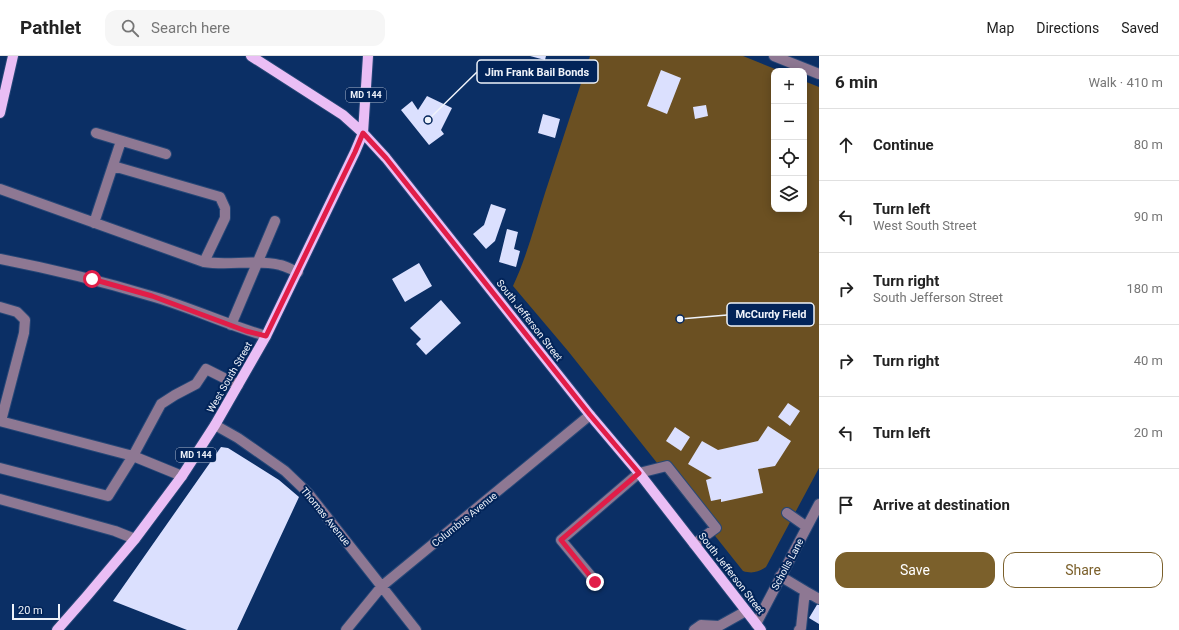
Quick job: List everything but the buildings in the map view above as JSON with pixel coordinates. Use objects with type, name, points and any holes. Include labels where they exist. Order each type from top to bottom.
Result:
[{"type":"main road","points":[[0,113],[13,56]]},
{"type":"main road","name":"South Jefferson Street","points":[[251,56],[343,115],[363,133],[386,158],[590,415],[639,473],[758,627]]},
{"type":"main road","name":"West South Street","points":[[57,630],[135,539],[182,476],[215,425],[266,336],[298,272],[363,133],[368,56]]},
{"type":"street","points":[[774,56],[819,74]]},
{"type":"street","points":[[96,133],[166,154]]},
{"type":"street","points":[[94,223],[121,141]]},
{"type":"street","points":[[113,166],[220,198],[225,208],[224,218],[204,262]]},
{"type":"street","points":[[0,189],[204,262],[216,264],[258,262],[280,265],[298,272]]},
{"type":"street","points":[[231,325],[275,221]]},
{"type":"street","points":[[0,259],[92,279],[152,296],[231,325],[266,336]]},
{"type":"street","points":[[0,307],[17,312],[24,320],[24,333],[0,421],[133,456],[182,476]]},
{"type":"street","points":[[0,468],[108,496],[133,456],[161,404],[196,384],[206,369],[238,385]]},
{"type":"street","name":"Columbus Avenue","points":[[346,630],[382,586],[590,415]]},
{"type":"street","name":"Thomas Avenue","points":[[215,425],[238,438],[285,470],[308,493],[416,630]]},
{"type":"street","points":[[595,582],[561,540],[639,473],[667,466],[716,528],[694,544]]},
{"type":"street","points":[[0,499],[115,531],[135,539]]},
{"type":"street","name":"Scholls Lane","points":[[758,627],[780,576],[819,504]]},
{"type":"street","points":[[788,513],[807,527]]},
{"type":"street","points":[[780,576],[819,599]]},
{"type":"street","points":[[801,629],[805,591]]},
{"type":"street","points":[[694,630],[701,625],[719,626],[746,610]]},
{"type":"shaded area","points":[[590,56],[743,56],[773,68],[771,68],[771,212],[807,212],[807,82],[819,87],[819,468],[766,567],[761,570],[752,572],[743,571],[568,351],[513,286],[527,252]]},
{"type":"place","name":"Jim Frank Bail Bonds","points":[[428,120]]},
{"type":"place","name":"McCurdy Field","points":[[680,319]]},
{"type":"route","points":[[92,279],[152,296],[246,331],[266,336],[298,272],[363,133],[386,158],[590,415],[639,473],[561,540],[595,582]]}]
